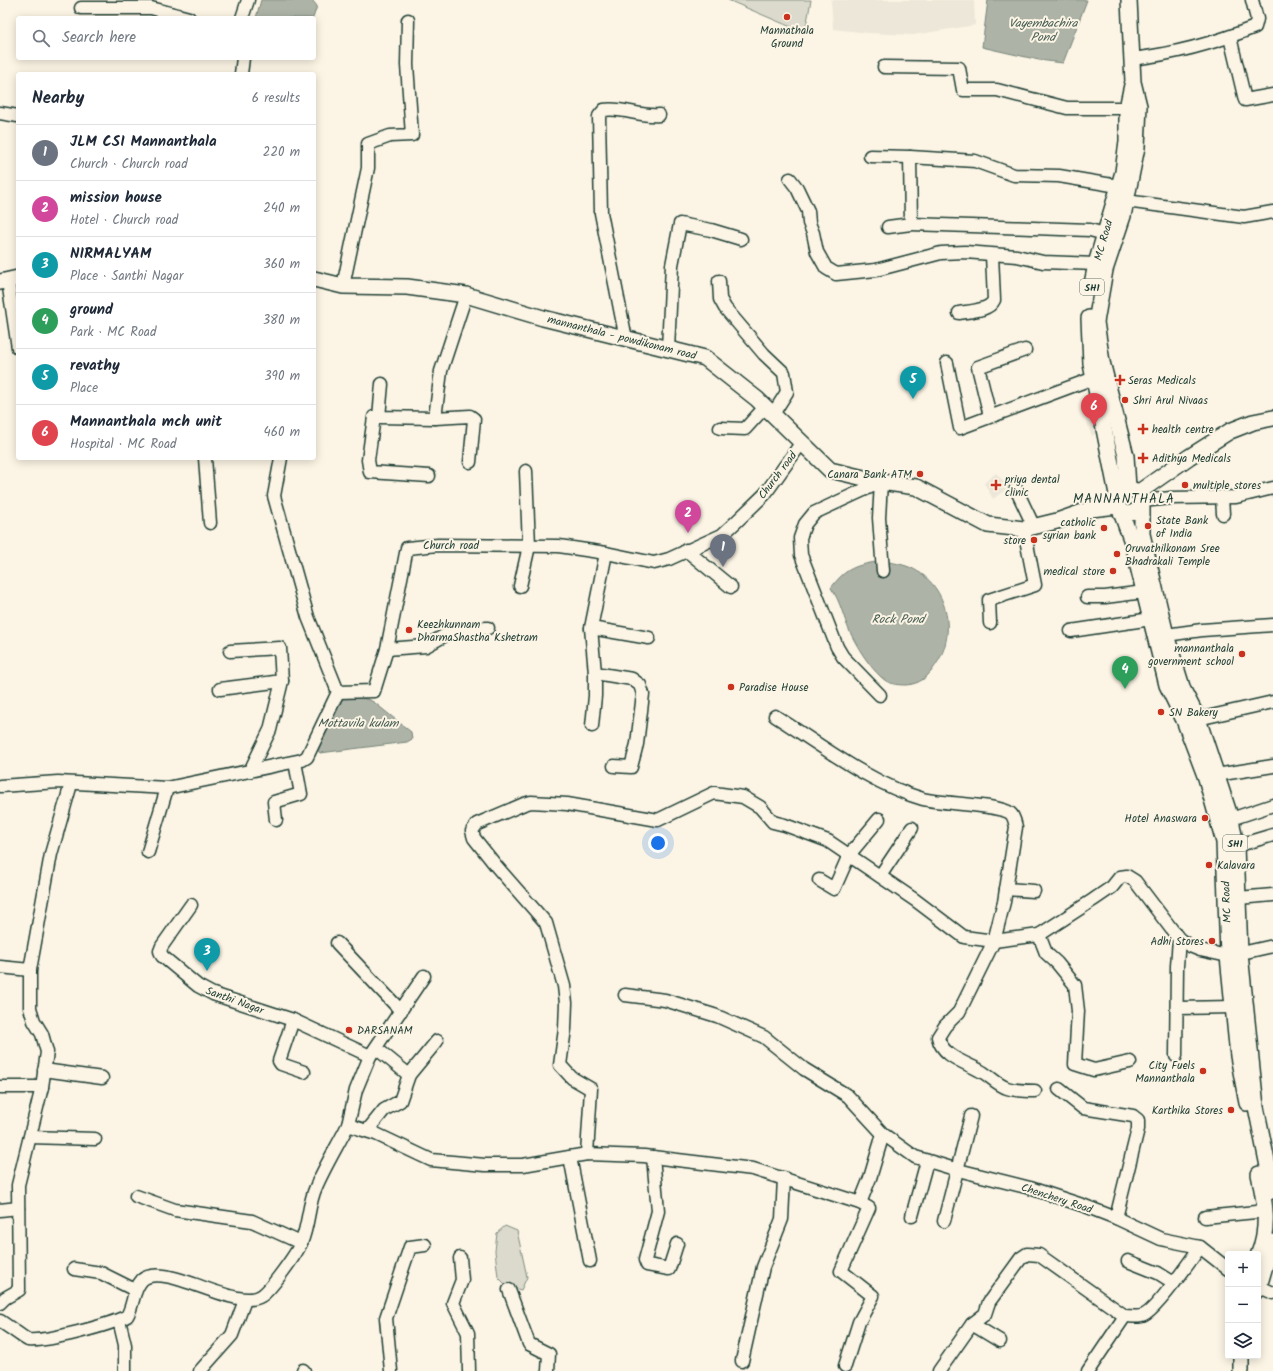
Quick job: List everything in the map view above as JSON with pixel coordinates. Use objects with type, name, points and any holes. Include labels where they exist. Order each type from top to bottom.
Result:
[{"type":"main road","name":"MC Road","points":[[1129,0],[1133,82],[1139,106],[1137,147],[1134,170],[1123,216],[1105,270],[1096,322],[1102,362],[1126,456],[1132,542],[1167,685],[1231,819],[1236,846],[1238,898],[1234,955],[1233,1007],[1238,1056],[1266,1211],[1263,1243],[1260,1251]]},
{"type":"main road","name":"MC Road","points":[[1133,82],[1127,108],[1127,141],[1123,172],[1096,264],[1089,309],[1089,345],[1094,378],[1129,500],[1142,534],[1166,635],[1183,690],[1198,719],[1211,776],[1224,842],[1234,955],[1256,1107],[1273,1191]]},
{"type":"main road","name":"mannanthala - powdikonam road","points":[[316,279],[343,286],[407,287],[466,295],[626,339],[705,358],[769,410],[830,470],[881,482],[916,487],[988,525],[1029,528],[1058,521],[1091,509],[1129,500]]},
{"type":"main road","points":[[1129,500],[1189,457],[1230,431],[1253,422],[1273,418]]},
{"type":"main road","points":[[1258,1287],[1273,1239]]},
{"type":"street","points":[[243,16],[248,0]]},
{"type":"street","points":[[1132,59],[1167,55],[1230,37],[1255,27],[1257,20],[1252,0]]},
{"type":"street","points":[[81,8],[151,8],[181,16]]},
{"type":"street","points":[[343,286],[368,168],[368,144],[390,136],[412,135],[407,65],[408,20]]},
{"type":"street","points":[[1230,37],[1245,100],[1273,95]]},
{"type":"street","points":[[241,72],[244,60]]},
{"type":"street","points":[[884,67],[959,68],[963,90],[997,90],[1067,108],[1127,108]]},
{"type":"street","points":[[626,339],[601,213],[599,116],[604,110],[614,108],[640,115],[659,115]]},
{"type":"street","points":[[0,113],[16,116]]},
{"type":"street","points":[[870,156],[975,161],[1014,175],[1059,176],[1118,186]]},
{"type":"street","points":[[910,157],[911,224]]},
{"type":"street","points":[[790,179],[797,188],[808,211],[809,223],[817,252],[826,268],[836,274],[876,270],[941,253],[965,252],[1017,256],[1043,262],[1096,264]]},
{"type":"street","points":[[1126,201],[1244,217],[1273,212]]},
{"type":"street","points":[[668,349],[672,265],[680,224],[711,230],[741,239]]},
{"type":"street","points":[[888,227],[911,224],[1090,230],[1104,234]]},
{"type":"street","points":[[960,313],[992,304],[994,300],[992,255]]},
{"type":"street","points":[[9,281],[16,333]]},
{"type":"street","points":[[719,281],[720,299],[725,308],[764,354],[784,373],[787,392],[769,410],[745,429],[720,428]]},
{"type":"street","points":[[435,418],[441,371],[466,295]]},
{"type":"street","points":[[990,416],[978,367],[1025,350]]},
{"type":"street","points":[[947,364],[960,428],[1094,378]]},
{"type":"street","points":[[379,417],[382,384]]},
{"type":"street","points":[[429,476],[370,472],[368,460],[374,417],[435,418],[470,416],[474,419],[470,462]]},
{"type":"street","name":"Church road","points":[[338,692],[374,691],[387,649],[407,548],[438,545],[559,546],[606,553],[654,563],[670,559],[722,534],[736,522],[765,494],[802,442]]},
{"type":"street","points":[[205,460],[210,523]]},
{"type":"street","points":[[0,786],[58,782],[71,784],[167,788],[295,762],[307,757],[338,692],[308,618],[274,496],[281,460]]},
{"type":"street","points":[[520,586],[529,546],[526,471]]},
{"type":"street","points":[[880,695],[843,656],[837,647],[801,555],[800,538],[805,524],[814,513],[881,482],[879,518],[883,571]]},
{"type":"street","points":[[990,623],[989,600],[1035,585],[1029,528],[1016,488]]},
{"type":"street","points":[[1129,500],[1236,497],[1273,488]]},
{"type":"street","points":[[1222,497],[1223,514]]},
{"type":"street","points":[[686,550],[731,587]]},
{"type":"street","points":[[592,726],[595,673],[591,628],[606,553]]},
{"type":"street","points":[[1087,598],[1144,592]]},
{"type":"street","points":[[1071,631],[1151,619]]},
{"type":"street","points":[[1166,635],[1202,630],[1273,625]]},
{"type":"street","points":[[387,649],[426,646],[449,633],[460,629],[488,628]]},
{"type":"street","points":[[591,628],[649,638]]},
{"type":"street","points":[[230,651],[280,648],[282,681],[270,730],[250,771]]},
{"type":"street","points":[[595,673],[632,680],[640,685],[643,694],[637,744],[631,767],[614,766]]},
{"type":"street","points":[[220,689],[282,681]]},
{"type":"street","points":[[1198,719],[1273,702]]},
{"type":"street","points":[[775,716],[839,757],[887,785],[906,794],[925,800],[987,807],[1010,813],[1016,827],[1006,889],[994,941],[959,1012],[938,1037],[945,1050],[955,1058],[984,1073],[1000,1084],[1023,1091],[1035,1091]]},
{"type":"street","points":[[276,820],[274,802],[301,794],[295,762]]},
{"type":"street","points":[[1211,776],[1273,766]]},
{"type":"street","points":[[0,1303],[5,1298],[19,1290],[18,1185],[42,1087],[47,1052],[42,1034],[34,1021],[30,1008],[30,970],[51,854],[71,784]]},
{"type":"street","points":[[148,852],[167,788]]},
{"type":"street","points":[[587,1154],[591,1089],[572,1078],[560,1066],[565,1029],[566,1004],[564,986],[546,923],[474,838],[472,831],[477,824],[524,804],[531,802],[567,804],[658,820],[714,793],[743,797],[760,807],[773,822],[828,841],[915,900],[964,937],[994,941],[1038,935],[1112,887],[1120,877],[1127,876],[1135,880],[1179,939],[1200,950],[1234,955],[1273,946]]},
{"type":"street","points":[[1231,819],[1273,806]]},
{"type":"street","points":[[819,880],[834,889],[849,855],[879,819]]},
{"type":"street","points":[[880,876],[912,828]]},
{"type":"street","points":[[1236,846],[1273,834]]},
{"type":"street","points":[[1006,889],[1034,891]]},
{"type":"street","points":[[1238,898],[1273,894]]},
{"type":"street","name":"Santhi Nagar","points":[[191,905],[160,951],[162,956],[198,986],[214,994],[293,1020],[373,1052],[409,1075]]},
{"type":"street","points":[[1038,935],[1046,953],[1057,963],[1075,985],[1078,1011],[1075,1064],[1094,1070],[1130,1062]]},
{"type":"street","points":[[1176,1056],[1178,1008],[1176,966],[1179,939]]},
{"type":"street","points":[[337,943],[401,1011]]},
{"type":"street","points":[[0,967],[30,970]]},
{"type":"street","points":[[0,1321],[28,1340],[56,1337],[119,1320],[128,1315],[135,1290],[143,1280],[152,1276],[177,1279],[245,1300],[257,1299],[265,1294],[301,1243],[315,1188],[348,1125],[356,1090],[373,1052],[424,976]]},
{"type":"street","name":"Chenchery Road","points":[[625,995],[665,1000],[717,1016],[764,1037],[804,1069],[848,1096],[883,1134],[916,1157],[958,1170],[1030,1188],[1116,1218],[1161,1239],[1200,1248],[1225,1267]]},
{"type":"street","points":[[1178,1008],[1233,1007]]},
{"type":"street","points":[[293,1020],[279,1061],[281,1064],[304,1072]]},
{"type":"street","points":[[367,1131],[384,1110],[400,1101],[409,1075],[437,1042]]},
{"type":"street","points":[[44,1070],[102,1078]]},
{"type":"street","points":[[0,1086],[42,1087]]},
{"type":"street","points":[[1059,1089],[1083,1108],[1133,1116],[1138,1120],[1138,1129],[1116,1218]]},
{"type":"street","points":[[944,1221],[971,1116]]},
{"type":"street","points":[[348,1125],[367,1131],[431,1160],[485,1165],[523,1165],[587,1154],[653,1157],[753,1169],[860,1203],[869,1208],[841,1271],[873,1296],[859,1322],[845,1366]]},
{"type":"street","points":[[860,1203],[870,1178],[883,1134]]},
{"type":"street","points":[[30,1137],[95,1139]]},
{"type":"street","points":[[570,1157],[590,1261]]},
{"type":"street","points":[[653,1157],[658,1211],[645,1260],[647,1265],[669,1269],[676,1244]]},
{"type":"street","points":[[912,1216],[927,1161]]},
{"type":"street","points":[[742,1361],[763,1267],[782,1219],[784,1178]]},
{"type":"street","points":[[136,1196],[175,1210],[252,1221],[301,1243]]},
{"type":"street","points":[[0,1210],[18,1208]]},
{"type":"street","points":[[1205,1217],[1266,1211]]},
{"type":"street","points":[[391,1371],[386,1318],[410,1247],[425,1245]]},
{"type":"street","points":[[942,1370],[972,1324],[986,1314],[989,1302],[1021,1258],[1033,1254],[1039,1255],[1126,1316],[1146,1315],[1174,1283],[1200,1248]]},
{"type":"street","points":[[460,1258],[462,1280],[453,1303],[468,1334],[469,1371]]},
{"type":"street","points":[[1128,1261],[1158,1273],[1174,1283]]},
{"type":"street","points":[[74,1269],[101,1273],[135,1290]]},
{"type":"street","points":[[1261,1289],[1273,1293]]},
{"type":"street","points":[[509,1290],[529,1344],[549,1354],[548,1371]]},
{"type":"street","points":[[200,1371],[232,1335],[245,1300]]},
{"type":"street","points":[[1088,1371],[1126,1316]]},
{"type":"street","points":[[119,1320],[125,1345],[126,1371]]},
{"type":"street","points":[[972,1324],[1000,1341]]},
{"type":"shaded area","name":"Mannathala Ground","points":[[728,0],[811,0],[805,33]]},
{"type":"shaded area","points":[[831,0],[974,0],[975,25],[913,35],[869,33],[833,29]]},
{"type":"shaded area","points":[[1097,418],[1101,431],[1092,436],[1086,421]]},
{"type":"shaded area","name":"priya dental clinic","points":[[996,473],[1009,487],[993,499],[984,483]]},
{"type":"shaded area","points":[[505,1226],[517,1231],[527,1277],[521,1290],[507,1286],[498,1277],[495,1251],[497,1233]]},
{"type":"water","points":[[261,0],[312,0],[317,6],[314,16],[257,16]]},
{"type":"water","name":"Vayembachira Pond","points":[[988,0],[1087,0],[1063,63],[1039,60],[982,47]]},
{"type":"water","name":"Rock Pond","points":[[882,561],[903,565],[918,571],[930,581],[939,593],[944,607],[947,622],[947,638],[943,652],[935,666],[926,677],[915,683],[906,685],[892,684],[877,673],[853,638],[831,588],[847,571],[866,564]]},
{"type":"water","name":"Mottavila kulam","points":[[352,696],[370,700],[375,703],[411,732],[412,739],[407,742],[320,753],[317,749],[341,698]]},
{"type":"place","name":"Mannathala Ground","points":[[787,17]]},
{"type":"place","name":"Seras Medicals","points":[[1120,380]]},
{"type":"place","name":"revathy","points":[[913,399]]},
{"type":"place","name":"Shri Arul Nivaas","points":[[1125,400]]},
{"type":"place","name":"Mannanthala mch unit","points":[[1094,426]]},
{"type":"place","name":"health centre","points":[[1143,429]]},
{"type":"place","name":"Adithya Medicals","points":[[1143,458]]},
{"type":"place","name":"Canara Bank ATM","points":[[920,474]]},
{"type":"place","name":"priya dental clinic","points":[[996,485]]},
{"type":"place","name":"multiple stores","points":[[1185,485]]},
{"type":"place","name":"State Bank of India","points":[[1148,526]]},
{"type":"place","name":"catholic syrian bank","points":[[1104,528]]},
{"type":"place","name":"mission house","points":[[688,533]]},
{"type":"place","name":"store","points":[[1034,540]]},
{"type":"place","name":"Oruvathilkonam Sree Bhadrakali Temple","points":[[1117,554]]},
{"type":"place","name":"JLM CSI Mannanthala","points":[[723,567]]},
{"type":"place","name":"medical store","points":[[1113,571]]},
{"type":"place","name":"Keezhkunnam DharmaShastha Kshetram","points":[[409,630]]},
{"type":"place","name":"mannanthala government school","points":[[1242,654]]},
{"type":"place","name":"Paradise House","points":[[731,687]]},
{"type":"place","name":"ground","points":[[1125,689]]},
{"type":"place","name":"SN Bakery","points":[[1161,712]]},
{"type":"place","name":"Hotel Anaswara","points":[[1205,818]]},
{"type":"place","name":"Kalavara","points":[[1209,865]]},
{"type":"place","name":"Adhi Stores","points":[[1212,941]]},
{"type":"place","name":"NIRMALYAM","points":[[207,971]]},
{"type":"place","name":"DARSANAM","points":[[349,1030]]},
{"type":"place","name":"City Fuels Mannanthala","points":[[1203,1071]]},
{"type":"place","name":"Karthika Stores","points":[[1231,1110]]},
{"type":"district","name":"MANNANTHALA","points":[[1124,498]]}]
